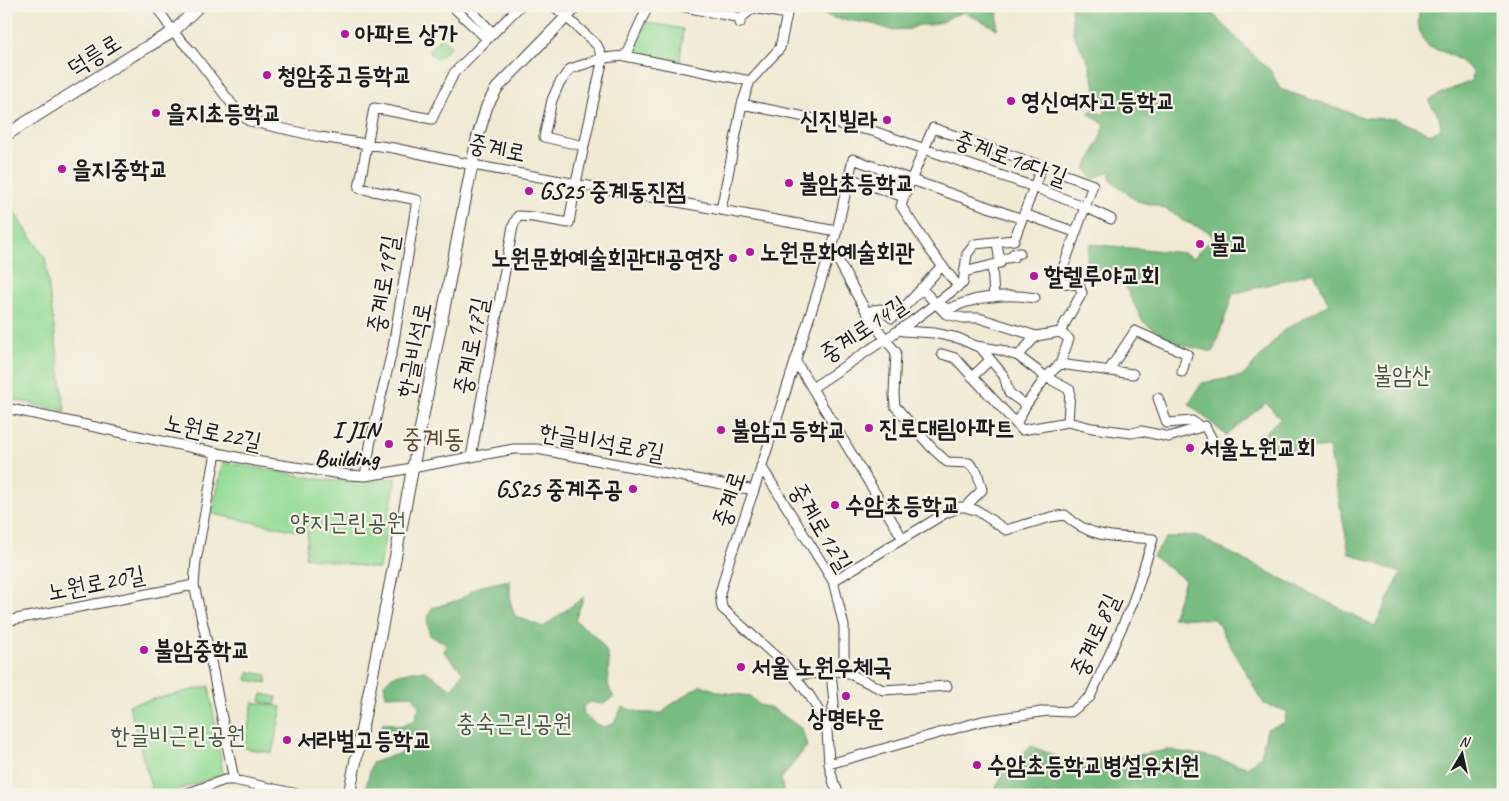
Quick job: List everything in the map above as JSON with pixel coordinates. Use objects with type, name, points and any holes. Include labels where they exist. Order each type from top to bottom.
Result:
[{"type":"main road","name":"덕릉로","points":[[6,135],[173,32],[199,6]]},
{"type":"main road","name":"한글비석로","points":[[349,795],[477,139],[484,115],[494,93],[577,6]]},
{"type":"street","name":"중계로","points":[[156,6],[173,32],[192,52],[238,112],[249,121],[473,165],[836,231],[719,598],[721,605],[728,614],[783,663],[810,696],[824,720],[827,731],[829,764],[834,784],[840,795]]},
{"type":"street","points":[[452,6],[490,36]]},
{"type":"street","points":[[467,6],[490,36]]},
{"type":"street","points":[[368,144],[374,108],[432,118],[454,73],[520,6]]},
{"type":"street","points":[[554,6],[597,45],[603,58],[576,183]]},
{"type":"street","points":[[625,56],[648,6]]},
{"type":"street","points":[[680,6],[740,20],[753,8],[787,14],[780,48],[750,81],[742,104],[721,210]]},
{"type":"street","points":[[544,137],[552,100],[559,84],[570,69],[603,58],[625,56],[750,81]]},
{"type":"street","name":"중계로16다길","points":[[742,104],[873,132],[1034,186],[1085,206],[1111,219]]},
{"type":"street","points":[[961,285],[967,254],[975,244],[1014,240],[1042,166],[932,128],[901,206],[942,266],[961,285],[966,301]]},
{"type":"street","points":[[533,135],[584,146]]},
{"type":"street","name":"중계로19길","points":[[365,476],[372,434],[393,348],[417,200],[360,188],[368,144]]},
{"type":"street","points":[[836,231],[853,159],[1023,217],[1075,232]]},
{"type":"street","name":"중계로16다길","points":[[1066,175],[1093,185],[1085,206]]},
{"type":"street","points":[[849,178],[904,197]]},
{"type":"street","name":"중계로17길","points":[[471,457],[514,226],[518,216],[569,223],[576,183]]},
{"type":"street","points":[[1060,332],[1082,293],[1079,285],[1058,282],[1085,206]]},
{"type":"street","points":[[964,272],[1000,263],[997,242]]},
{"type":"street","points":[[831,247],[868,314],[884,339],[896,352],[895,406],[931,447],[947,462],[969,463],[977,472],[982,490],[965,507],[947,512],[833,580]]},
{"type":"street","points":[[1000,259],[1014,257],[1013,254],[1020,254]]},
{"type":"street","points":[[992,265],[994,297]]},
{"type":"street","points":[[868,314],[874,310],[881,309],[892,318],[903,310],[942,266]]},
{"type":"street","name":"중계로14길","points":[[812,388],[900,329],[961,285]]},
{"type":"street","name":"중계로14길","points":[[921,288],[936,303]]},
{"type":"street","points":[[936,303],[948,309],[966,301],[1001,296],[1034,298]]},
{"type":"street","points":[[936,303],[946,314],[963,318],[979,318],[1036,336],[1060,332],[1069,338],[1060,364],[1046,377],[1026,404],[1016,424]]},
{"type":"street","points":[[900,329],[903,331],[934,333],[958,338],[980,347],[1000,350],[1018,356],[1046,377],[1070,390],[1068,422]]},
{"type":"street","points":[[1109,370],[1135,330],[1187,354],[1182,372]]},
{"type":"street","points":[[1018,356],[1036,336]]},
{"type":"street","points":[[980,347],[1004,376],[1009,393],[1026,404]]},
{"type":"street","points":[[942,354],[955,358],[1022,430],[1068,422],[1092,428],[1132,433],[1141,431],[1169,437],[1205,426],[1218,451]]},
{"type":"street","points":[[795,360],[903,539]]},
{"type":"street","points":[[972,377],[990,360]]},
{"type":"street","points":[[1060,364],[1133,374]]},
{"type":"street","points":[[1158,398],[1167,423],[1192,421],[1201,427]]},
{"type":"street","name":"노원로22길","points":[[6,408],[216,453],[329,473],[365,476],[413,468]]},
{"type":"street","name":"한글비석로8길","points":[[413,468],[514,449],[537,449],[754,490]]},
{"type":"street","points":[[216,453],[196,560],[194,585],[234,780]]},
{"type":"street","name":"중계로12길","points":[[761,466],[833,580],[844,626],[844,671]]},
{"type":"street","name":"중계로8길","points":[[829,764],[982,721],[1047,711],[1071,712],[1090,697],[1132,605],[1153,539],[1100,535],[1086,531],[1065,515],[1006,530],[978,511],[965,507]]},
{"type":"street","name":"노원로20길","points":[[6,621],[194,585]]},
{"type":"street","name":"중계로","points":[[827,731],[834,704],[831,671]]},
{"type":"street","points":[[793,675],[844,671],[883,690],[947,686]]},
{"type":"street","points":[[183,795],[225,780],[234,780],[302,795]]},
{"type":"green space","points":[[815,6],[1000,6],[998,8],[997,29],[964,12],[930,25],[891,30],[873,24],[834,18],[819,13]]},
{"type":"green space","name":"불암산","points":[[1071,6],[1209,6],[1209,10],[1271,71],[1280,89],[1366,118],[1396,119],[1431,134],[1441,129],[1439,116],[1428,101],[1471,81],[1473,72],[1453,56],[1428,47],[1418,30],[1419,14],[1417,6],[1503,6],[1503,795],[996,795],[994,792],[1002,776],[994,769],[1021,756],[1031,746],[1067,761],[1121,758],[1168,750],[1207,756],[1247,767],[1261,756],[1267,729],[1284,723],[1287,711],[1264,704],[1215,619],[1172,618],[1185,580],[1153,556],[1166,538],[1195,535],[1375,626],[1401,573],[1349,553],[1329,447],[1243,455],[1280,418],[1266,403],[1226,435],[1189,404],[1202,383],[1243,376],[1284,330],[1329,304],[1314,272],[1233,294],[1213,352],[1174,343],[1143,322],[1124,284],[1086,262],[1090,244],[1184,253],[1194,258],[1214,238],[1206,230],[1183,221],[1159,206],[1137,201],[1111,180],[1109,171],[1093,179],[1085,168],[1093,155],[1105,125],[1088,113],[1091,110],[1104,115],[1106,108],[1098,98],[1089,64],[1073,34]]},
{"type":"green space","points":[[646,22],[683,29],[680,62],[633,54]]},
{"type":"green space","points":[[441,37],[451,46],[437,60],[428,51]]},
{"type":"green space","points":[[6,199],[45,258],[65,411],[6,398]]},
{"type":"green space","name":"양지근린공원","points":[[223,462],[326,480],[360,482],[396,478],[379,569],[305,557],[308,533],[212,514]]},
{"type":"green space","name":"충숙근린공원","points":[[510,580],[510,601],[515,616],[543,627],[584,597],[575,620],[591,633],[605,649],[609,663],[608,684],[614,697],[603,704],[589,702],[583,706],[584,715],[596,724],[605,727],[614,723],[622,707],[643,713],[662,713],[669,706],[701,685],[720,692],[750,696],[759,705],[772,708],[802,729],[807,746],[781,779],[783,790],[778,795],[364,795],[372,763],[415,748],[426,750],[429,745],[424,740],[397,738],[381,727],[384,722],[399,726],[415,720],[419,707],[413,695],[386,696],[384,684],[392,676],[412,671],[425,671],[452,689],[463,672],[444,652],[446,643],[430,636],[427,620],[432,608],[461,599],[477,587]]},
{"type":"green space","points":[[249,672],[267,675],[266,683],[247,680]]},
{"type":"green space","name":"한글비근린공원","points":[[209,686],[223,774],[164,795],[153,795],[129,705]]},
{"type":"green space","points":[[262,694],[277,697],[275,705],[260,701]]},
{"type":"green space","points":[[253,702],[282,707],[272,753],[244,748]]},
{"type":"place","name":"아파트 상가","points":[[345,34]]},
{"type":"place","name":"청암중고등학교","points":[[267,75]]},
{"type":"place","name":"영신여자고등학교","points":[[1011,101]]},
{"type":"place","name":"을지초등학교","points":[[156,113]]},
{"type":"place","name":"신진빌라","points":[[887,120]]},
{"type":"place","name":"을지중학교","points":[[62,169]]},
{"type":"place","name":"불암초등학교","points":[[789,183]]},
{"type":"place","name":"GS25 중계동진점","points":[[529,191]]},
{"type":"place","name":"불교","points":[[1200,244]]},
{"type":"place","name":"노원문화예술회관","points":[[750,252]]},
{"type":"place","name":"노원문화예술회관대공연장","points":[[733,258]]},
{"type":"place","name":"할렐루야교회","points":[[1034,276]]},
{"type":"place","name":"진로대림아파트","points":[[869,428]]},
{"type":"place","name":"불암고등학교","points":[[721,430]]},
{"type":"place","name":"I JIN Building","points":[[389,444]]},
{"type":"place","name":"서울노원교회","points":[[1190,448]]},
{"type":"place","name":"GS25 중계주공","points":[[633,489]]},
{"type":"place","name":"수암초등학교","points":[[835,505]]},
{"type":"place","name":"불암중학교","points":[[144,650]]},
{"type":"place","name":"서울 노원우체국","points":[[741,667]]},
{"type":"place","name":"상명타운","points":[[846,696]]},
{"type":"place","name":"서라벌고등학교","points":[[287,740]]},
{"type":"place","name":"수암초등학교병설유치원","points":[[977,765]]},
{"type":"district","name":"중계동","points":[[433,438]]}]
